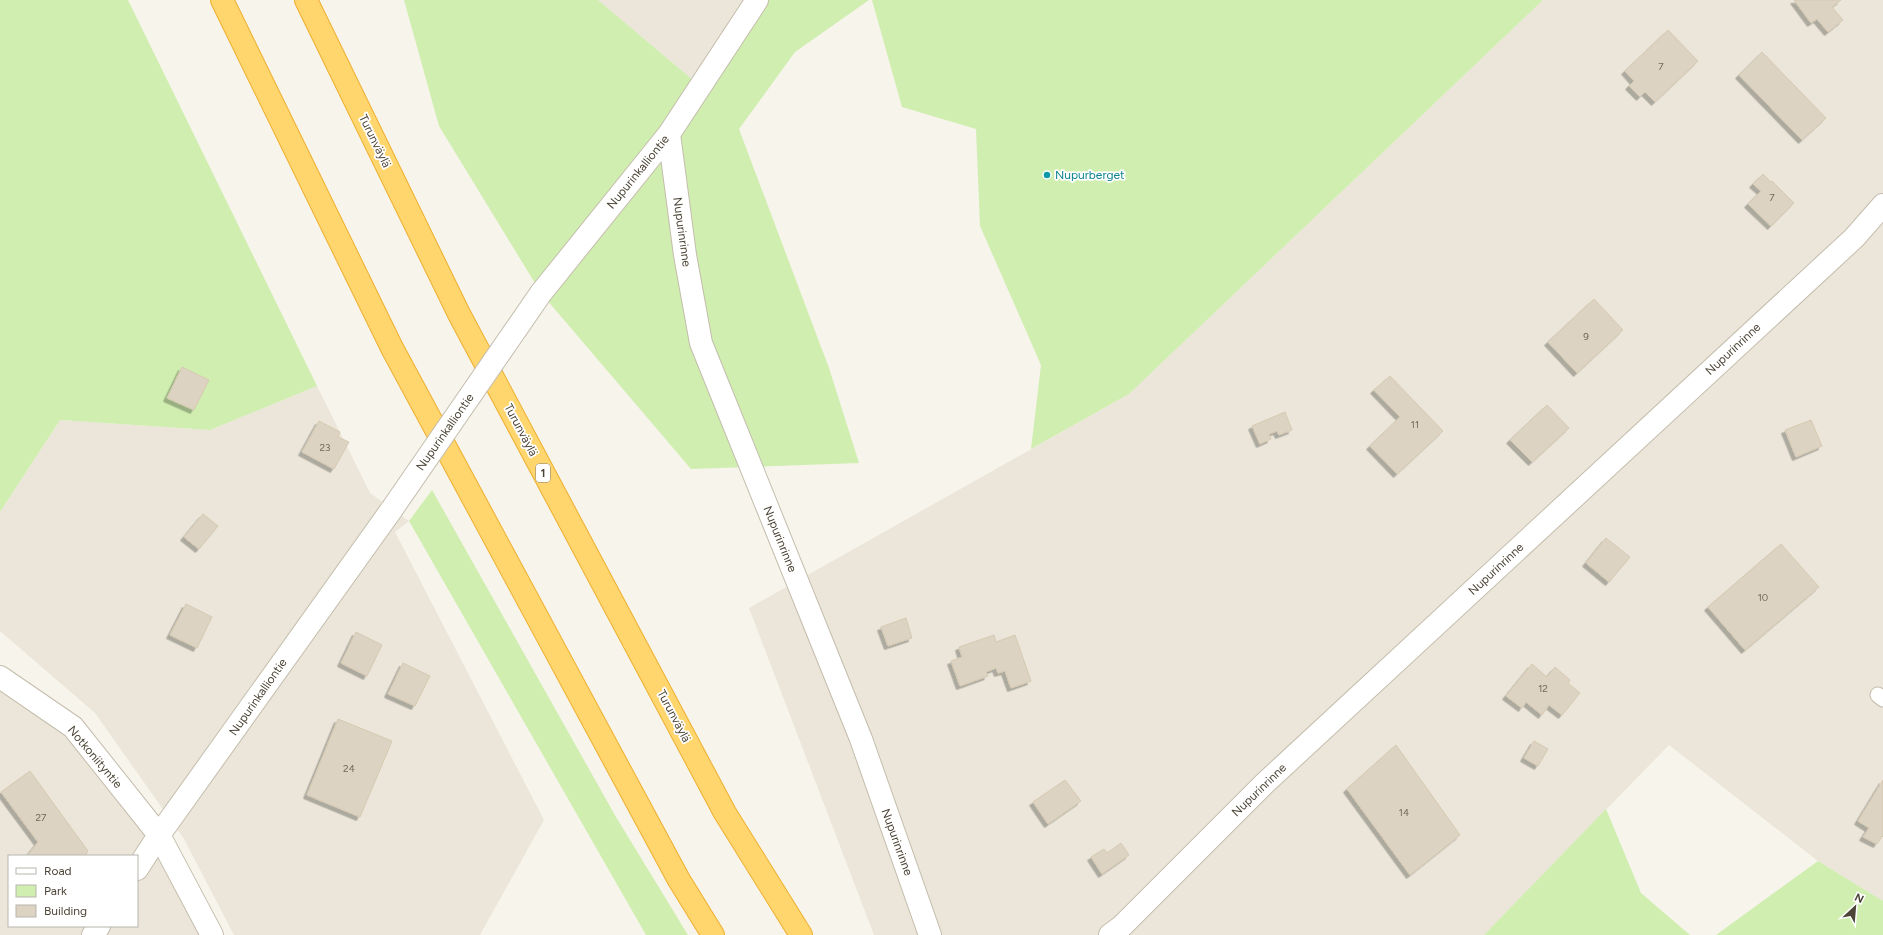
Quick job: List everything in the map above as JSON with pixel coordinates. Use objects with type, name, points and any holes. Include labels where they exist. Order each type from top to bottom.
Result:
[{"type":"highway","points":[[222,0],[392,348],[679,880],[713,935]]},
{"type":"highway","name":"Turunväylä","points":[[306,0],[462,321],[725,812],[801,935]]},
{"type":"street","name":"Nupurinkalliontie","points":[[138,868],[392,509],[541,293],[669,134],[757,0]]},
{"type":"street","name":"Nupurinrinne","points":[[669,134],[685,255],[701,343],[860,739],[930,935]]},
{"type":"street","name":"Nupurinrinne","points":[[1110,935],[1121,927],[1265,783],[1854,238],[1883,205]]},
{"type":"street","name":"Notkoniityntie","points":[[0,677],[73,727],[160,835],[212,935]]},
{"type":"shaded area","points":[[598,0],[757,0],[700,86]]},
{"type":"shaded area","points":[[1543,0],[1883,0],[1883,901],[1818,861],[1669,745],[1484,935],[874,935],[749,608],[1129,394]]},
{"type":"shaded area","points":[[317,386],[370,493],[409,521],[395,532],[544,820],[480,935],[234,935],[184,839],[95,713],[0,631],[0,512],[60,420],[210,430]]},
{"type":"shaded area","points":[[0,677],[73,727],[159,835],[205,935],[0,935]]},
{"type":"green space","points":[[0,0],[128,0],[317,386],[210,430],[60,420],[0,512]]},
{"type":"green space","points":[[404,0],[598,0],[700,86],[757,0],[869,0],[795,52],[739,129],[829,368],[859,463],[691,469],[541,293],[439,126]]},
{"type":"green space","points":[[872,0],[1543,0],[1129,394],[1031,449],[1041,365],[980,226],[976,129],[902,107]]},
{"type":"green space","points":[[432,490],[616,817],[688,935],[646,935],[409,521]]},
{"type":"green space","points":[[1606,809],[1641,893],[1690,935],[1484,935]]},
{"type":"green space","points":[[1818,861],[1883,901],[1883,935],[1716,935]]},
{"type":"building","points":[[1794,0],[1841,0],[1832,7],[1843,20],[1828,32],[1817,19],[1811,23]]},
{"type":"building","points":[[1668,30],[1698,61],[1655,102],[1645,92],[1640,97],[1629,86],[1634,81],[1625,71]]},
{"type":"building","points":[[1762,52],[1826,118],[1802,140],[1739,75]]},
{"type":"building","points":[[1763,174],[1794,203],[1771,226],[1748,204],[1761,191],[1753,184]]},
{"type":"building","points":[[1594,299],[1623,330],[1577,373],[1548,342]]},
{"type":"building","points":[[182,367],[209,380],[194,410],[167,398]]},
{"type":"building","points":[[1390,376],[1443,431],[1397,474],[1370,446],[1400,417],[1374,390]]},
{"type":"building","points":[[1547,405],[1569,428],[1532,462],[1510,440]]},
{"type":"building","points":[[1285,412],[1292,430],[1279,435],[1277,431],[1269,434],[1271,439],[1260,444],[1252,426]]},
{"type":"building","points":[[1811,420],[1822,446],[1796,457],[1785,430]]},
{"type":"building","points":[[319,421],[340,432],[338,437],[349,442],[334,469],[302,452]]},
{"type":"building","points":[[203,514],[218,526],[199,549],[184,537]]},
{"type":"building","points":[[1606,538],[1630,557],[1609,582],[1586,563]]},
{"type":"building","points":[[1781,544],[1819,587],[1745,650],[1708,607]]},
{"type":"building","points":[[186,604],[212,617],[197,648],[170,635]]},
{"type":"building","points":[[906,618],[912,638],[888,646],[881,627]]},
{"type":"building","points":[[356,632],[382,645],[367,676],[341,663]]},
{"type":"building","points":[[994,635],[996,642],[1015,635],[1031,681],[1011,688],[1005,671],[998,673],[996,668],[986,672],[988,676],[960,686],[951,661],[962,657],[959,647]]},
{"type":"building","points":[[403,663],[430,676],[415,706],[388,694]]},
{"type":"building","points":[[1532,664],[1547,677],[1555,667],[1570,680],[1568,683],[1580,693],[1562,715],[1549,705],[1542,715],[1526,702],[1522,708],[1506,696]]},
{"type":"building","points":[[338,719],[392,741],[360,817],[307,795]]},
{"type":"building","points":[[1534,741],[1548,749],[1538,766],[1524,758]]},
{"type":"building","points":[[1396,745],[1460,835],[1410,875],[1347,789]]},
{"type":"building","points":[[30,771],[88,851],[86,855],[28,855],[38,842],[1,792]]},
{"type":"building","points":[[1065,780],[1081,801],[1048,824],[1033,802]]},
{"type":"building","points":[[1883,780],[1883,837],[1882,836],[1877,844],[1863,837],[1869,828],[1858,821]]},
{"type":"building","points":[[1121,843],[1129,855],[1102,874],[1091,857],[1104,849],[1107,853]]},
{"type":"place","name":"Nupurberget","points":[[1047,175]]}]
